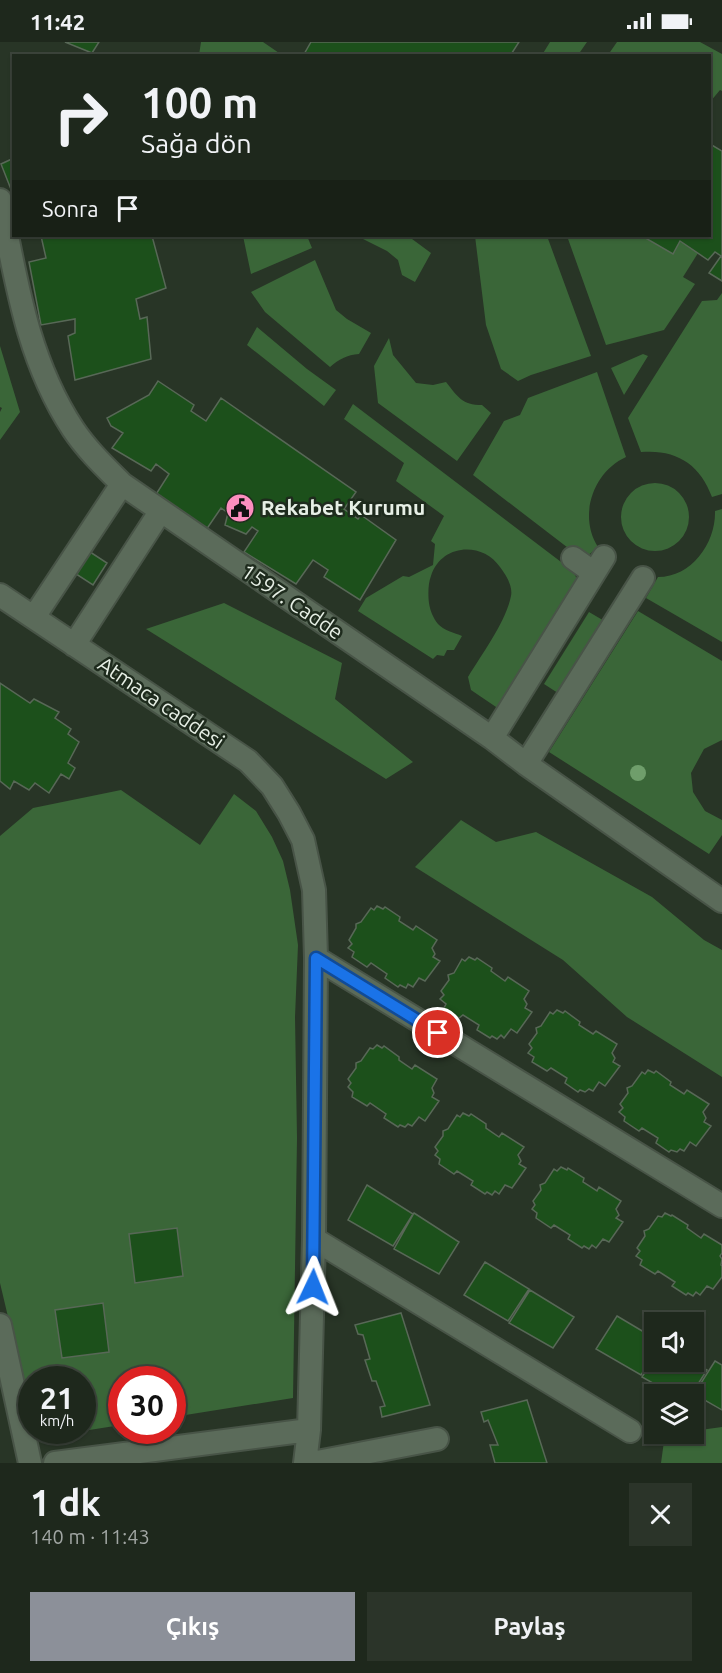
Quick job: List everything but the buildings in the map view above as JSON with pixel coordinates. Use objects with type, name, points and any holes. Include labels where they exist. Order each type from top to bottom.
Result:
[{"type":"street","name":"1597. Cadde","points":[[0,200],[21,305],[32,346],[46,380],[74,429],[97,459],[122,484],[159,512],[492,738],[722,901]]},
{"type":"street","points":[[34,617],[122,484]]},
{"type":"street","points":[[74,645],[159,512]]},
{"type":"street","points":[[492,738],[599,565],[573,558]]},
{"type":"street","points":[[526,764],[639,592]]},
{"type":"street","name":"Atmaca caddesi","points":[[0,595],[248,761],[272,786],[303,840],[314,890],[316,958],[314,1239],[309,1430],[305,1463]]},
{"type":"street","points":[[316,958],[722,1206]]},
{"type":"street","points":[[314,1239],[630,1431]]},
{"type":"street","points":[[0,1325],[5,1359],[30,1463]]},
{"type":"street","points":[[55,1463],[309,1430]]},
{"type":"street","points":[[312,1463],[437,1439]]},
{"type":"green space","points":[[201,42],[263,42],[281,54],[199,54]]},
{"type":"green space","points":[[550,42],[587,42],[579,54],[543,54]]},
{"type":"green space","points":[[617,42],[700,42],[722,54],[722,91],[720,90],[711,101],[711,54],[609,54]]},
{"type":"green space","points":[[243,237],[307,237],[312,248],[251,274]]},
{"type":"green space","points":[[409,237],[431,253],[415,282],[402,275],[398,260],[387,251],[361,238]]},
{"type":"green space","points":[[475,237],[547,237],[591,356],[518,381],[501,369],[486,325]]},
{"type":"green space","points":[[567,237],[644,237],[672,253],[680,241],[698,253],[683,277],[695,284],[664,330],[606,345]]},
{"type":"green space","points":[[315,260],[336,310],[371,333],[359,354],[343,358],[330,367],[265,312],[251,292]]},
{"type":"green space","points":[[722,293],[722,494],[712,497],[701,476],[685,461],[665,453],[641,452],[628,418],[702,301],[717,300]]},
{"type":"green space","points":[[257,327],[336,390],[324,406],[247,345]]},
{"type":"green space","points":[[389,338],[393,355],[416,383],[433,385],[446,382],[465,402],[482,405],[491,413],[457,461],[378,403],[374,366]]},
{"type":"green space","points":[[0,346],[20,412],[0,440],[2,408],[0,407]]},
{"type":"green space","points":[[643,354],[648,356],[624,395],[611,368]]},
{"type":"green space","points":[[597,372],[626,457],[605,473],[592,496],[589,522],[598,547],[585,558],[576,554],[473,475],[504,421],[520,415],[528,398]]},
{"type":"green space","points":[[353,404],[573,571],[576,577],[576,584],[499,709],[471,690],[468,677],[499,627],[511,596],[509,581],[492,559],[473,550],[462,550],[443,557],[436,565],[429,586],[431,611],[440,626],[462,636],[454,650],[447,650],[444,656],[437,655],[433,659],[358,611],[366,598],[403,576],[409,577],[433,565],[435,544],[431,541],[444,516],[396,481],[404,463],[344,419]]},
{"type":"green space","points":[[655,483],[668,486],[679,493],[686,504],[689,517],[686,530],[679,541],[668,548],[655,551],[642,548],[631,541],[624,530],[621,517],[624,504],[631,493],[642,486]]},
{"type":"green space","points":[[722,509],[722,642],[646,598],[658,577],[681,571],[700,556],[711,534],[715,511]]},
{"type":"green space","points":[[224,603],[342,663],[335,699],[413,762],[386,779],[146,629]]},
{"type":"green space","points":[[638,611],[722,661],[722,740],[704,749],[691,773],[693,792],[705,811],[722,820],[722,835],[709,854],[549,752]]},
{"type":"green space","points":[[589,612],[606,622],[561,695],[544,684]]},
{"type":"green space","points":[[121,790],[200,845],[234,794],[256,811],[283,861],[298,945],[295,1017],[297,1138],[293,1398],[186,1415],[186,1366],[108,1366],[108,1427],[96,1429],[96,1366],[20,1366],[0,1283],[0,836],[33,808]]},
{"type":"green space","points":[[461,820],[496,842],[536,832],[652,897],[704,940],[722,950],[722,1077],[627,1017],[563,960],[415,867]]},
{"type":"green space","points":[[722,1427],[722,1463],[661,1463],[664,1444],[704,1444],[704,1429]]},
{"type":"place","name":"Rekabet Kurumu","points":[[240,508]]},
{"type":"route","points":[[313,1287],[316,958],[438,1033]]}]
